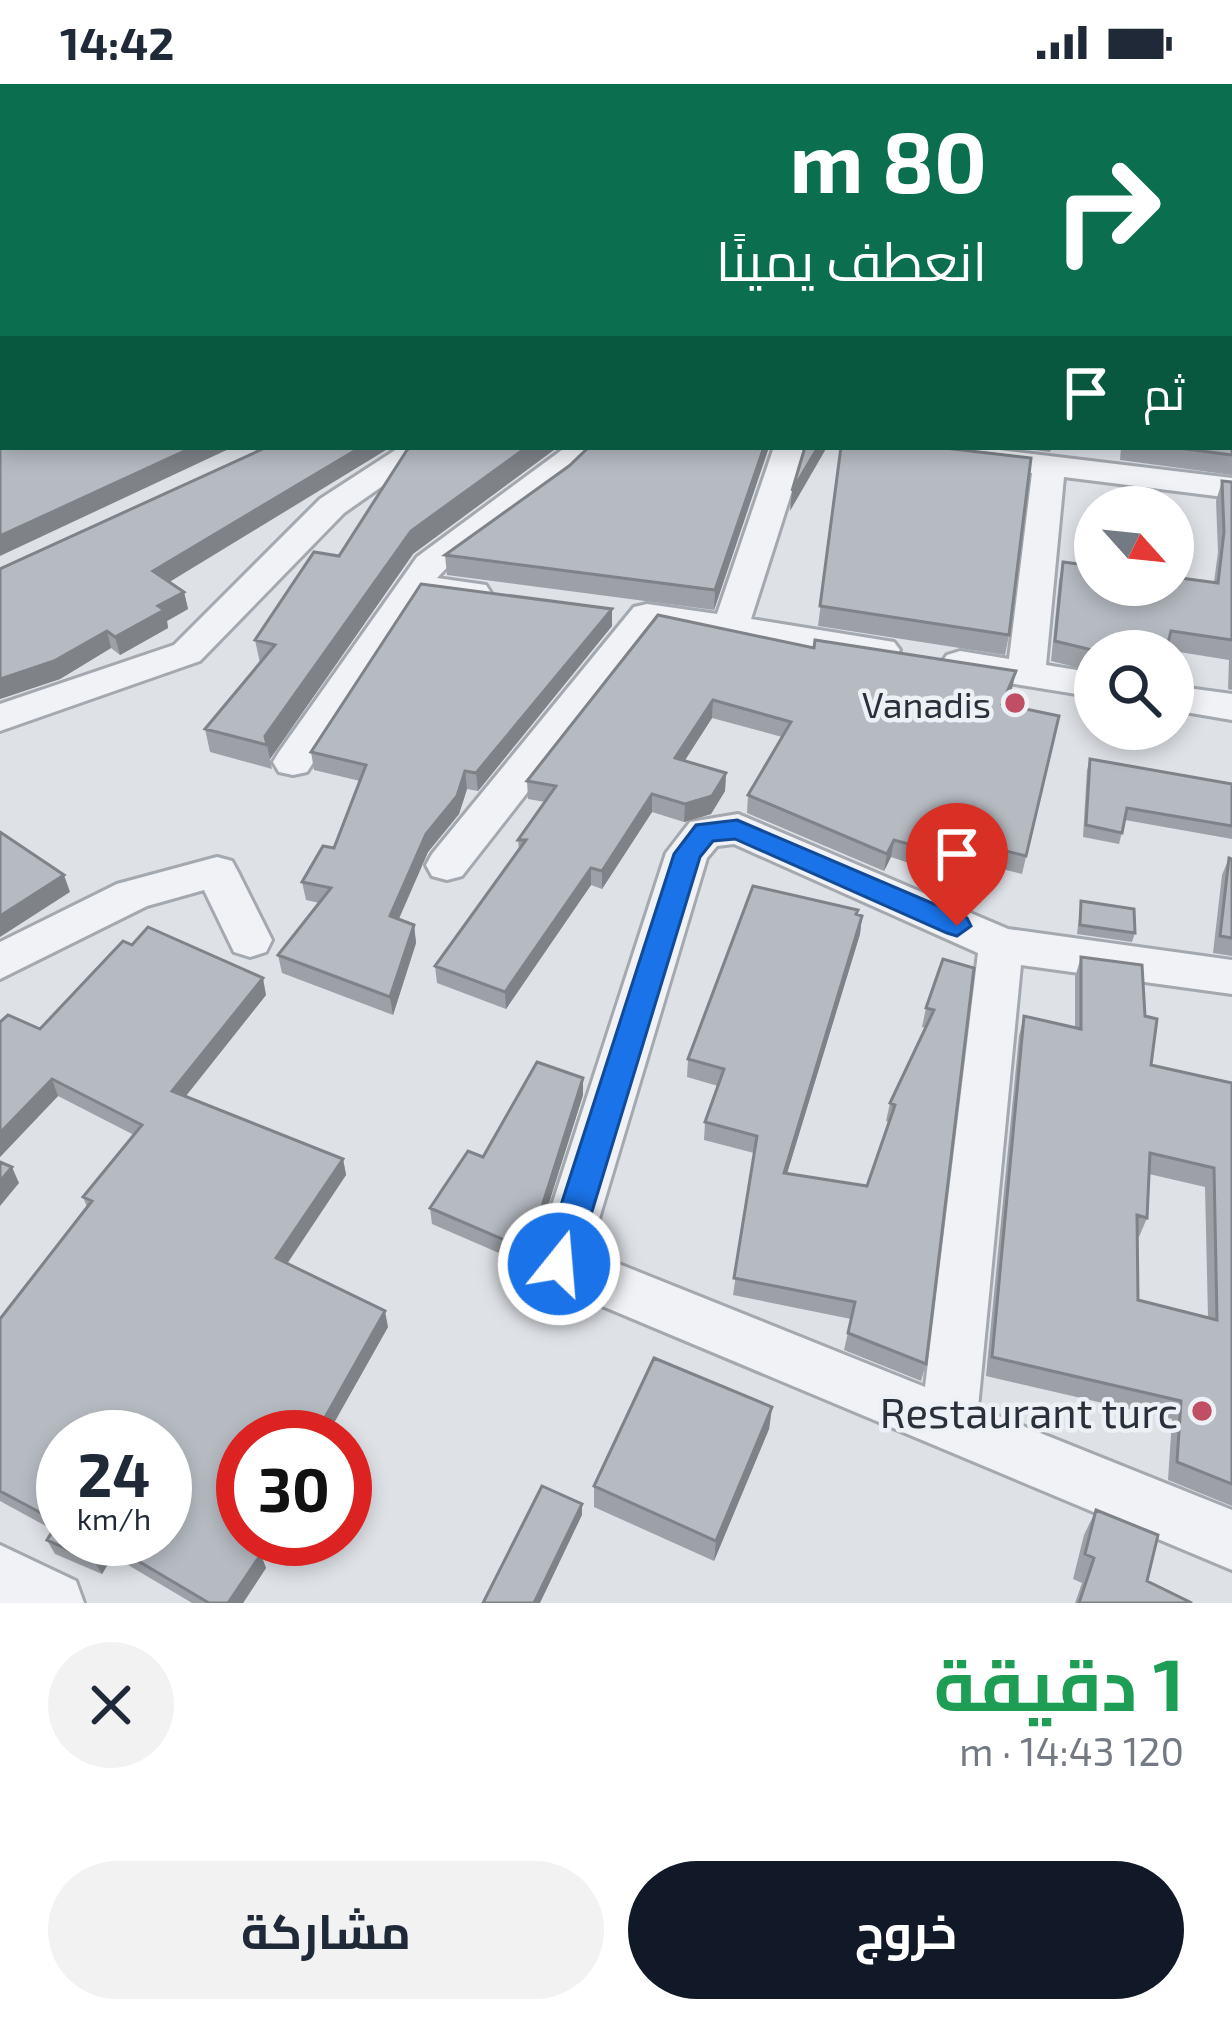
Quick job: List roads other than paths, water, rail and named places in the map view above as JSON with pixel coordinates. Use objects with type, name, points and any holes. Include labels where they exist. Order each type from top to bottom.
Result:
[{"type":"street","points":[[0,718],[187,652],[332,506],[417,450]]},
{"type":"street","points":[[293,762],[426,567],[582,450]]},
{"type":"street","points":[[730,626],[789,450]]},
{"type":"street","points":[[919,450],[1232,488]]},
{"type":"street","points":[[1026,674],[1049,466]]},
{"type":"street","points":[[411,585],[506,597]]},
{"type":"street","points":[[600,609],[1074,682]]},
{"type":"street","points":[[447,865],[647,615]]},
{"type":"street","points":[[1194,701],[1232,707]]},
{"type":"street","points":[[1232,976],[1001,945],[737,830],[705,832],[687,854],[559,1264],[1232,1540]]},
{"type":"street","points":[[0,962],[131,895],[178,877],[217,872],[250,940]]},
{"type":"street","points":[[948,1427],[1001,945]]},
{"type":"street","points":[[0,1575],[54,1603]]},
{"type":"place","name":"Vanadis","points":[[1015,703]]},
{"type":"place","name":"Restaurant turc","points":[[1202,1411]]}]
